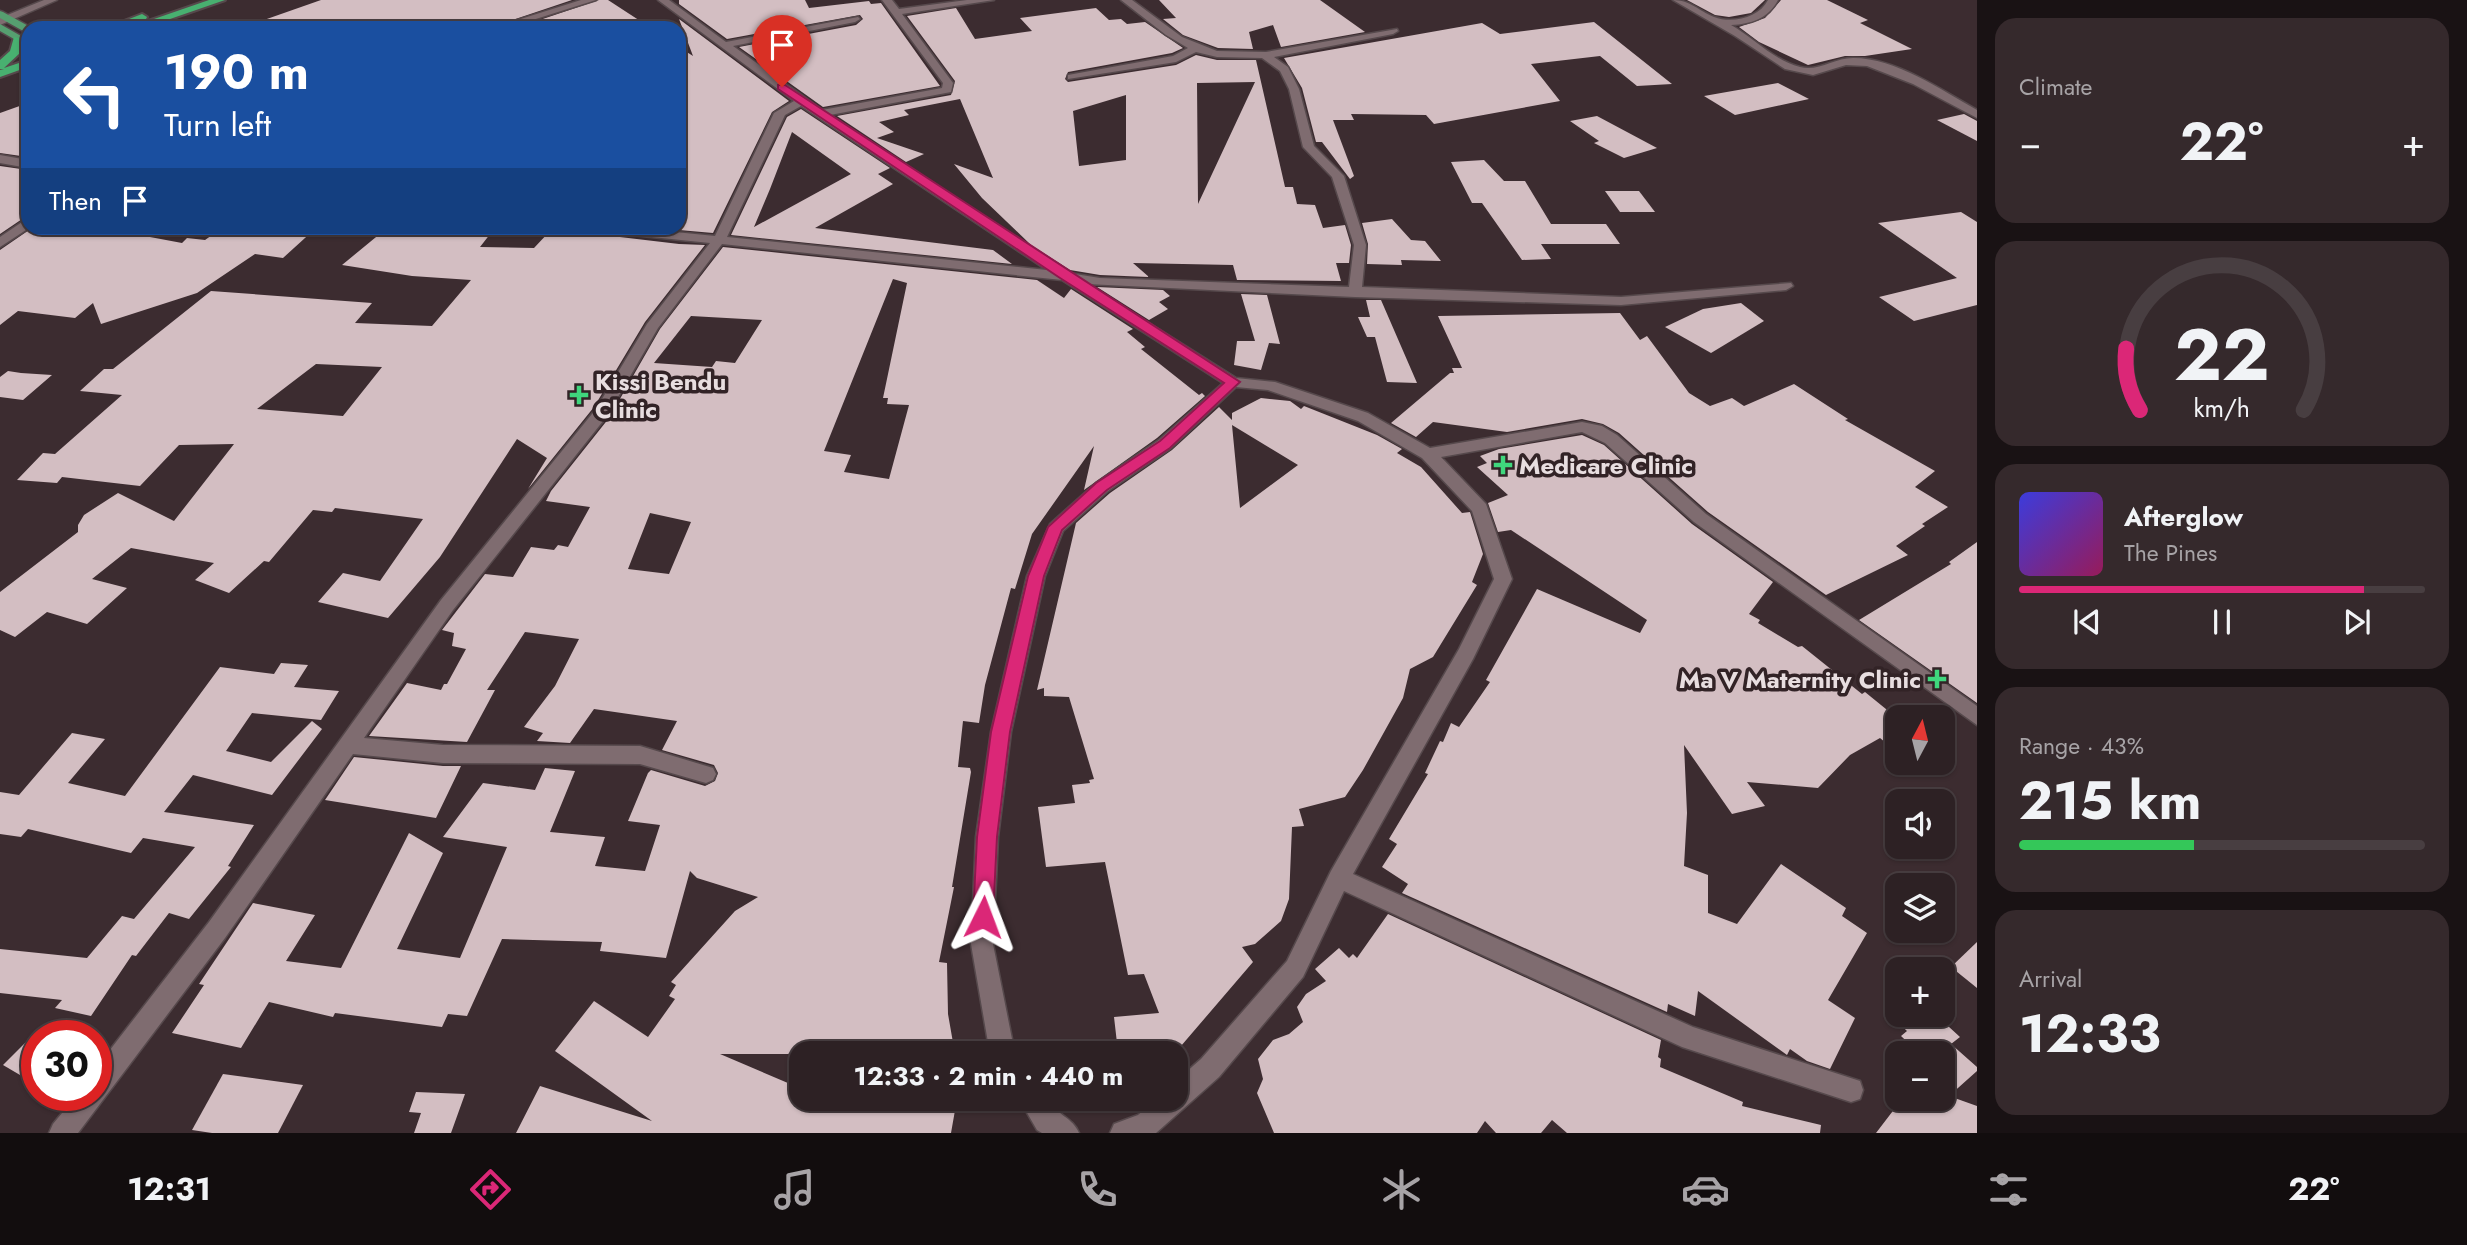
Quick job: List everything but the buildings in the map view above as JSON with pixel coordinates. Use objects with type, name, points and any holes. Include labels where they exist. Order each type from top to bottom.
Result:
[{"type":"highway","points":[[132,21],[193,0]]},
{"type":"highway","points":[[154,21],[220,0]]},
{"type":"highway","points":[[0,66],[21,44]]},
{"type":"highway","points":[[0,66],[21,58]]},
{"type":"highway","points":[[0,74],[21,66]]},
{"type":"main road","points":[[3,18],[21,27]]},
{"type":"main road","points":[[0,27],[21,40]]},
{"type":"street","points":[[3,18],[52,0]]},
{"type":"street","points":[[523,21],[592,0]]},
{"type":"street","points":[[663,0],[820,114],[1065,276],[1233,382],[1270,385],[1363,417],[1428,454],[1480,508],[1503,579],[1466,654],[1339,878],[1295,969],[1210,1068],[1188,1088]]},
{"type":"street","points":[[820,114],[947,89],[948,83],[887,0]]},
{"type":"street","points":[[896,12],[989,0]]},
{"type":"street","points":[[1126,0],[1194,49],[1208,53],[1265,55],[1392,32]]},
{"type":"street","points":[[1678,0],[1742,36],[1770,60],[1800,71],[1824,71],[1843,62],[1872,65],[1914,80],[1977,115]]},
{"type":"street","points":[[1714,20],[1753,20],[1772,6],[1773,0]]},
{"type":"street","points":[[725,45],[855,19]]},
{"type":"street","points":[[1072,77],[1176,59],[1194,49]]},
{"type":"street","points":[[1265,55],[1284,69],[1294,89],[1309,147],[1338,176],[1360,246],[1355,293]]},
{"type":"street","points":[[112,1067],[217,930],[447,605],[602,412],[652,327],[719,240],[780,113],[801,101]]},
{"type":"street","points":[[0,159],[21,163]]},
{"type":"street","points":[[0,243],[21,227]]},
{"type":"street","points":[[671,235],[1065,276],[1100,282],[1621,301],[1786,285]]},
{"type":"street","points":[[999,1041],[982,944],[987,837],[1000,732],[1036,576],[1056,527],[1101,487],[1165,444],[1233,382]]},
{"type":"street","points":[[1428,454],[1582,428],[1596,430],[1611,439],[1700,517],[1977,717]]},
{"type":"street","points":[[348,745],[443,754],[640,755],[706,774]]},
{"type":"street","points":[[1339,878],[1691,1038],[1851,1090]]},
{"type":"street","points":[[62,1133],[79,1111]]},
{"type":"street","points":[[1040,1111],[1046,1121],[1066,1133]]},
{"type":"street","points":[[1141,1130],[1162,1111]]},
{"type":"place","name":"Kissi Bendu Clinic","points":[[579,395]]},
{"type":"place","name":"Medicare Clinic","points":[[1503,465]]},
{"type":"place","name":"Ma V Maternity Clinic","points":[[1937,679]]},
{"type":"route","points":[[782,87],[1065,276],[1233,382],[1165,444],[1101,487],[1056,527],[1036,576],[1000,732],[987,837],[983,917]]}]
